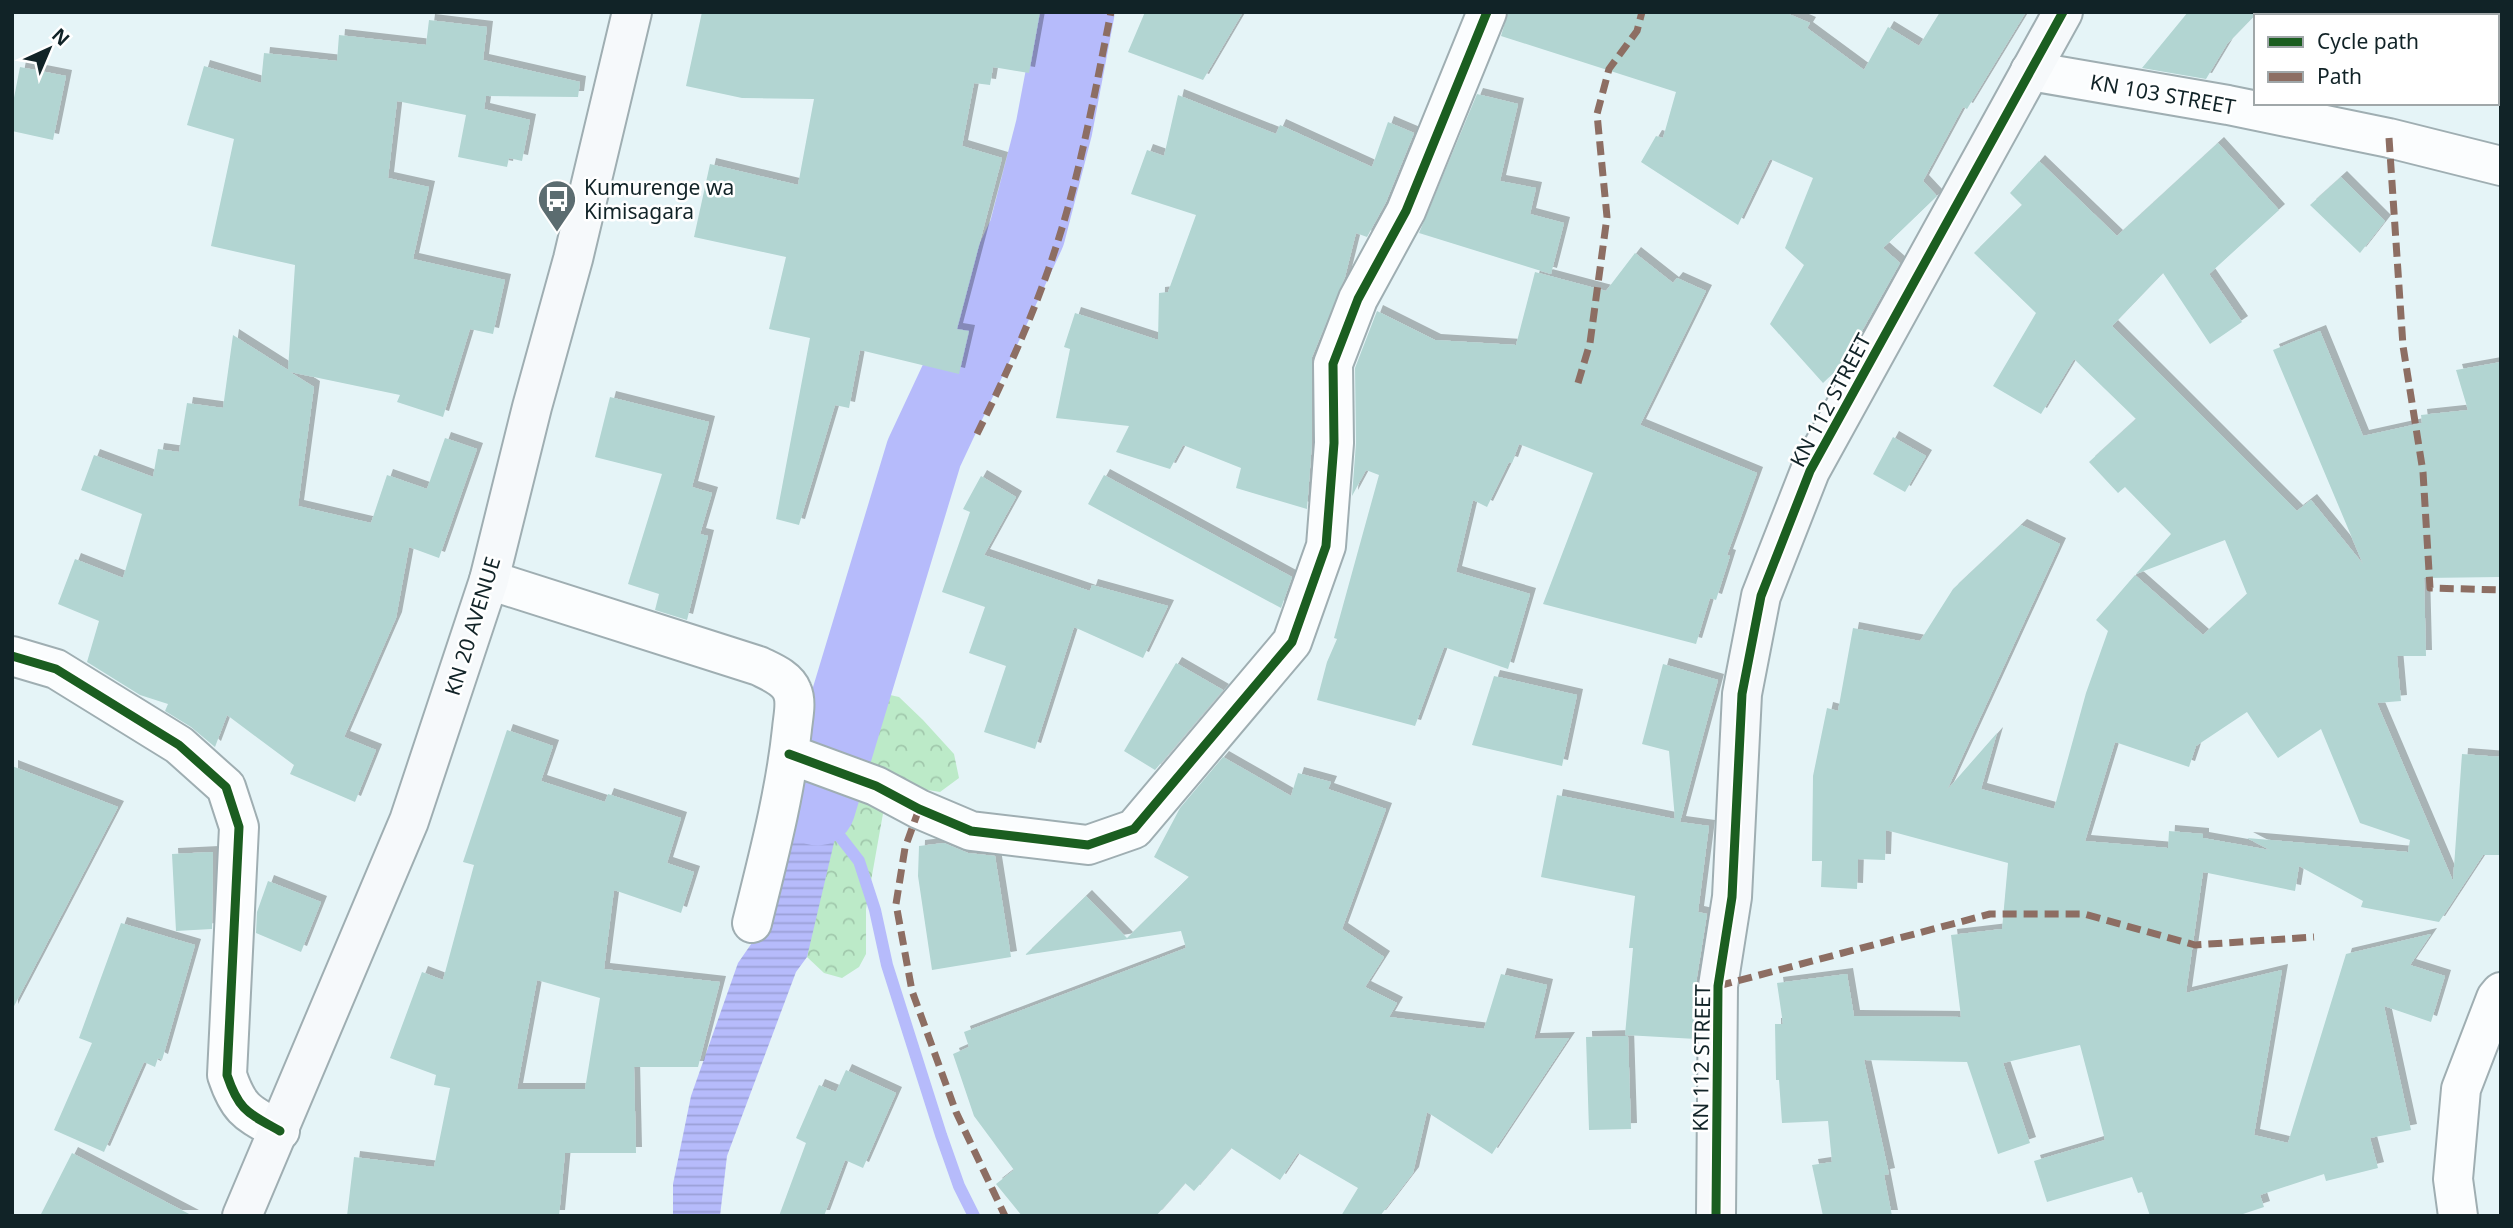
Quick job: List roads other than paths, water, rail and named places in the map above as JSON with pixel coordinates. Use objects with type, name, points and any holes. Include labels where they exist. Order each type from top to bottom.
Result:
[{"type":"street","name":"KN 20 AVENUE","points":[[242,1216],[409,821],[489,580],[582,222],[632,12]]},
{"type":"street","points":[[797,758],[876,786],[919,809],[971,831],[1088,845],[1134,829],[1292,642],[1326,546],[1334,443],[1333,364],[1358,299],[1406,211],[1487,12]]},
{"type":"street","name":"KN 112 STREET","points":[[1716,1216],[1718,986],[1732,897],[1742,694],[1761,596],[1810,471],[2063,12]]},
{"type":"street","name":"KN 103 STREET","points":[[2030,71],[2228,105],[2362,132],[2501,166]]},
{"type":"street","points":[[489,580],[774,673],[785,681],[792,691],[794,702],[797,758],[783,792],[752,923]]},
{"type":"street","points":[[12,656],[57,669],[179,745],[226,787],[239,827],[227,1075],[235,1099],[247,1112],[280,1131]]},
{"type":"street","points":[[2458,1216],[2453,1179],[2460,1089],[2496,998],[2501,992]]},
{"type":"water","points":[[798,802],[817,807],[837,830],[807,957],[796,972],[727,1156],[720,1216],[673,1216],[673,1184],[691,1096],[738,963],[756,937]]},
{"type":"waterway","points":[[817,807],[924,453],[1027,233],[1054,128],[1076,12]]},
{"type":"waterway","points":[[817,807],[859,861],[875,910],[887,965],[941,1135],[959,1186],[974,1216]]},
{"type":"place","name":"Kumurenge wa Kimisagara","points":[[557,233]]}]
